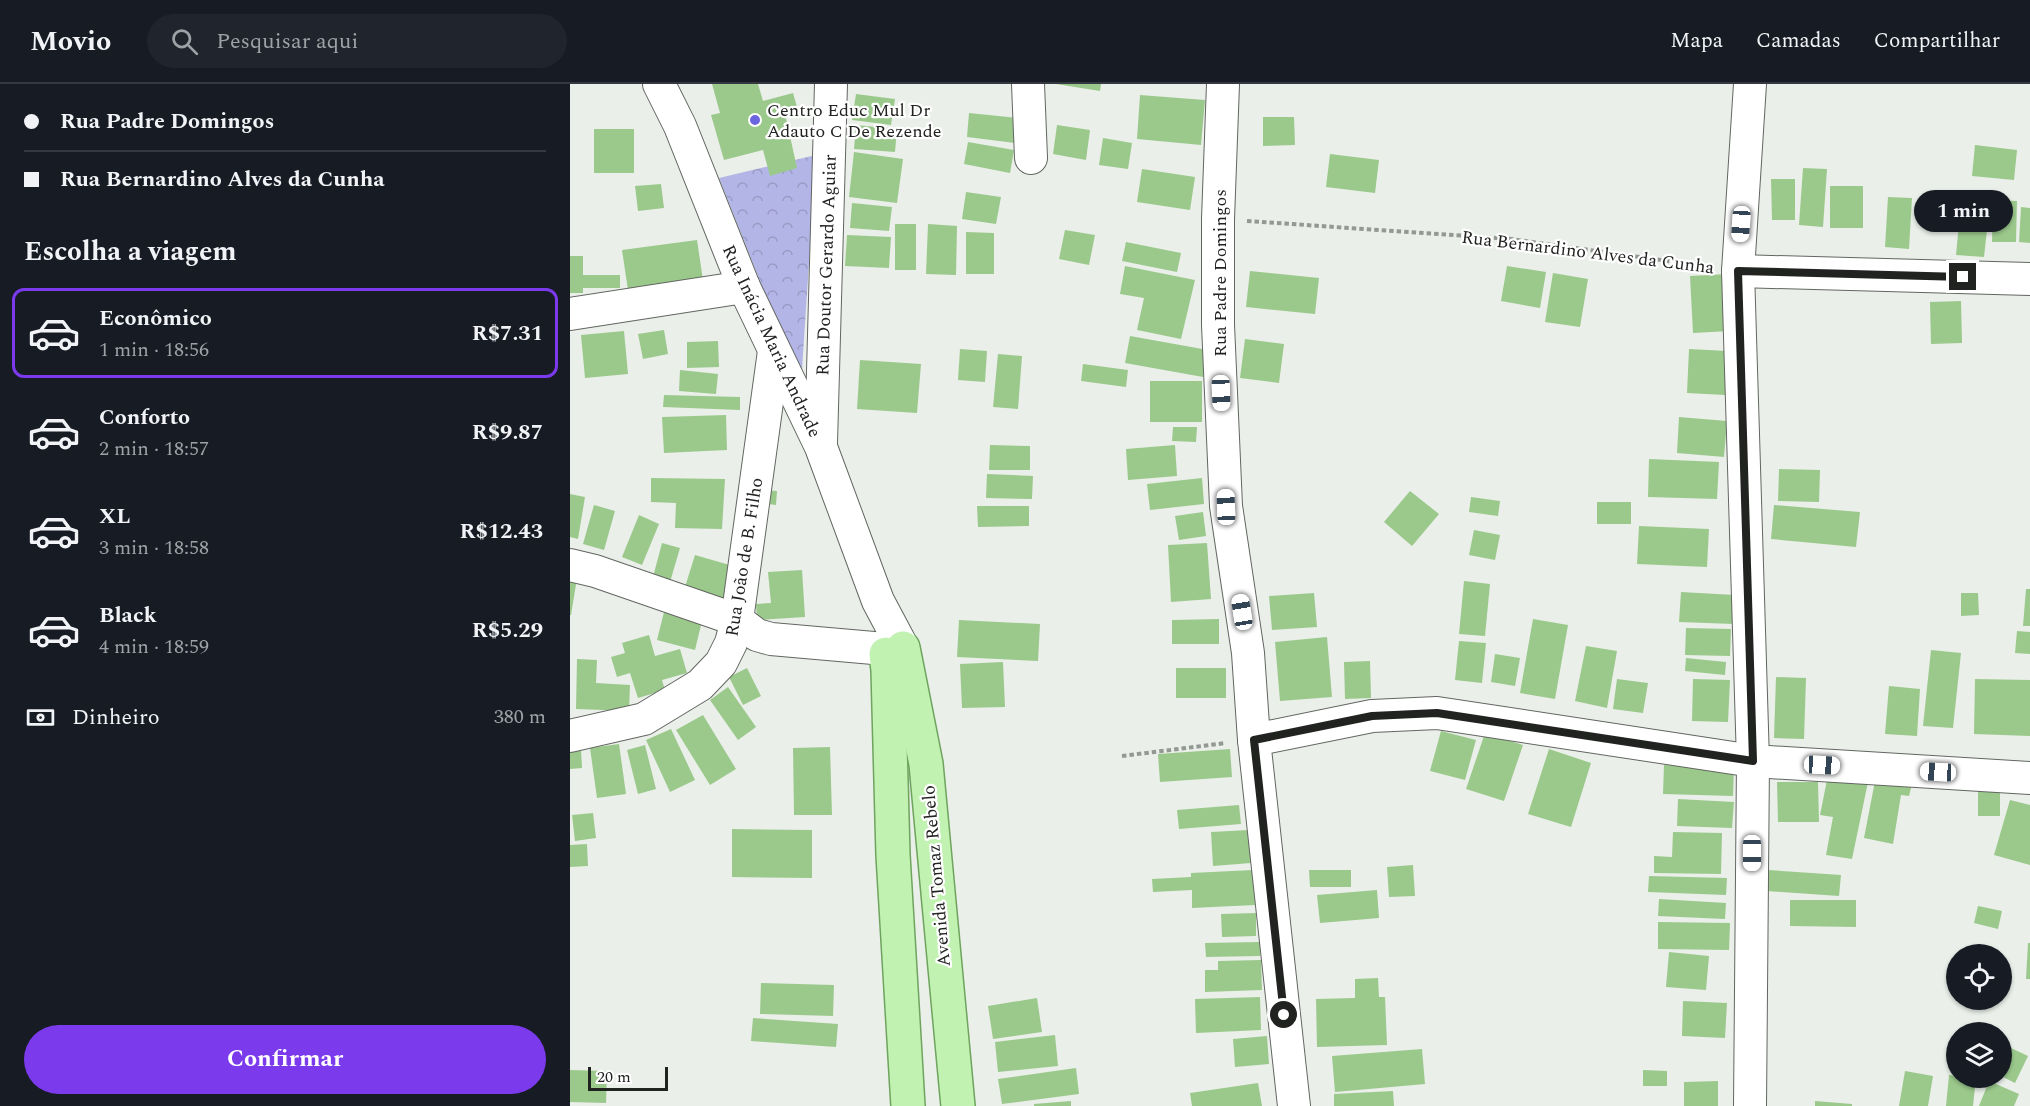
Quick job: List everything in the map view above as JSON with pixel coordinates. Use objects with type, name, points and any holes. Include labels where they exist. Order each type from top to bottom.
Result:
[{"type":"main road","name":"Avenida Tomaz Rebelo","points":[[894,649],[888,670],[893,855],[908,1106]]},
{"type":"main road","name":"Avenida Tomaz Rebelo","points":[[894,649],[926,764],[958,1106]]},
{"type":"street","name":"Rua Inácia Maria Andrade","points":[[659,84],[680,126],[744,287],[821,447],[894,649]]},
{"type":"street","name":"Rua Doutor Gerardo Aguiar","points":[[821,447],[831,84]]},
{"type":"street","points":[[1028,84],[1031,158]]},
{"type":"street","name":"Rua Padre Domingos","points":[[1223,84],[1218,219],[1218,325],[1226,507],[1248,653],[1254,740],[1294,1106]]},
{"type":"street","points":[[1750,84],[1738,271],[1753,761],[1750,1106]]},
{"type":"street","name":"Rua Bernardino Alves da Cunha","points":[[1738,271],[2030,279]]},
{"type":"street","points":[[570,314],[744,287]]},
{"type":"street","name":"Rua João de B. Filho","points":[[570,736],[644,719],[700,685],[721,663],[731,643],[737,620],[774,351]]},
{"type":"street","points":[[570,565],[595,571],[737,620],[757,635],[771,639],[894,649]]},
{"type":"street","points":[[1254,740],[1372,716],[1437,713],[1753,761],[2030,777]]},
{"type":"path","name":"Rua Bernardino Alves da Cunha","points":[[1218,219],[1510,239],[1738,271]]},
{"type":"path","points":[[1122,756],[1254,740]]},
{"type":"green space","points":[[816,155],[801,385],[719,178]]},
{"type":"building","points":[[712,84],[758,84],[763,101],[793,93],[799,114],[786,118],[797,168],[770,176],[763,150],[724,160],[711,115],[720,113]]},
{"type":"building","points":[[1056,84],[1101,84],[1100,91]]},
{"type":"building","points":[[856,94],[895,99],[891,125],[852,120]]},
{"type":"building","points":[[1140,95],[1205,100],[1201,145],[1137,139]]},
{"type":"building","points":[[969,113],[1018,118],[1015,143],[967,137]]},
{"type":"building","points":[[1263,117],[1294,117],[1295,145],[1263,146]]},
{"type":"building","points":[[856,125],[897,129],[895,152],[854,149]]},
{"type":"building","points":[[1057,125],[1090,130],[1086,160],[1053,154]]},
{"type":"building","points":[[594,129],[634,129],[634,173],[594,173]]},
{"type":"building","points":[[1103,138],[1132,143],[1128,169],[1099,165]]},
{"type":"building","points":[[968,142],[1014,150],[1010,173],[964,164]]},
{"type":"building","points":[[1975,145],[2017,150],[2014,180],[1972,176]]},
{"type":"building","points":[[854,152],[903,159],[897,203],[849,197]]},
{"type":"building","points":[[1330,154],[1379,160],[1375,193],[1326,187]]},
{"type":"building","points":[[1803,168],[1827,169],[1823,227],[1799,225]]},
{"type":"building","points":[[1142,169],[1195,177],[1190,210],[1137,202]]},
{"type":"building","points":[[1771,179],[1795,179],[1795,220],[1772,220]]},
{"type":"building","points":[[661,184],[664,208],[638,211],[635,186]]},
{"type":"building","points":[[1830,186],[1863,186],[1863,228],[1830,228]]},
{"type":"building","points":[[1962,191],[1991,194],[1984,257],[1956,255]]},
{"type":"building","points":[[966,192],[1001,197],[996,224],[962,219]]},
{"type":"building","points":[[1888,197],[1912,198],[1909,249],[1885,247]]},
{"type":"building","points":[[1993,200],[2017,201],[2016,242],[1992,242]]},
{"type":"building","points":[[852,203],[892,207],[889,231],[850,228]]},
{"type":"building","points":[[2021,207],[2030,208],[2030,243],[2019,242]]},
{"type":"building","points":[[895,224],[916,224],[916,270],[895,270]]},
{"type":"building","points":[[928,224],[957,226],[956,275],[926,274]]},
{"type":"building","points":[[1065,230],[1095,235],[1089,265],[1059,259]]},
{"type":"building","points":[[966,232],[994,233],[994,274],[966,274]]},
{"type":"building","points":[[847,235],[891,237],[889,268],[845,266]]},
{"type":"building","points":[[697,240],[703,280],[628,290],[622,250]]},
{"type":"building","points":[[1126,242],[1181,253],[1177,272],[1122,261]]},
{"type":"building","points":[[570,256],[583,256],[583,275],[620,275],[620,288],[583,288],[583,293],[570,293]]},
{"type":"building","points":[[1125,266],[1195,280],[1181,339],[1137,330],[1144,298],[1120,294]]},
{"type":"building","points":[[1507,266],[1546,272],[1540,308],[1501,301]]},
{"type":"building","points":[[1250,271],[1319,278],[1315,314],[1246,307]]},
{"type":"building","points":[[1553,273],[1588,279],[1580,327],[1545,322]]},
{"type":"building","points":[[1727,274],[1730,331],[1693,333],[1690,276]]},
{"type":"building","points":[[1961,301],[1962,343],[1931,344],[1930,302]]},
{"type":"building","points":[[664,330],[668,354],[643,359],[638,334]]},
{"type":"building","points":[[624,331],[628,374],[585,378],[581,335]]},
{"type":"building","points":[[1130,336],[1208,350],[1203,377],[1125,363]]},
{"type":"building","points":[[1245,339],[1284,344],[1279,383],[1240,378]]},
{"type":"building","points":[[718,341],[719,367],[687,368],[687,342]]},
{"type":"building","points":[[960,349],[987,351],[985,382],[958,380]]},
{"type":"building","points":[[1689,349],[1727,351],[1725,395],[1687,393]]},
{"type":"building","points":[[998,354],[1022,356],[1018,409],[993,407]]},
{"type":"building","points":[[860,360],[921,364],[917,413],[857,409]]},
{"type":"building","points":[[1083,364],[1128,370],[1126,387],[1081,381]]},
{"type":"building","points":[[680,370],[718,374],[716,394],[679,391]]},
{"type":"building","points":[[1150,381],[1202,381],[1202,422],[1150,422]]},
{"type":"building","points":[[664,395],[740,397],[740,410],[663,407]]},
{"type":"building","points":[[726,415],[727,450],[664,453],[662,417]]},
{"type":"building","points":[[1679,417],[1727,421],[1724,457],[1677,453]]},
{"type":"building","points":[[1173,427],[1197,427],[1196,442],[1172,441]]},
{"type":"building","points":[[990,445],[1030,446],[1030,470],[989,470]]},
{"type":"building","points":[[1175,445],[1177,476],[1128,480],[1126,449]]},
{"type":"building","points":[[1649,459],[1719,462],[1717,499],[1648,497]]},
{"type":"building","points":[[1779,469],[1820,470],[1819,502],[1778,501]]},
{"type":"building","points":[[987,474],[1033,476],[1032,499],[986,498]]},
{"type":"building","points":[[651,478],[725,479],[722,529],[675,528],[676,503],[651,502]]},
{"type":"building","points":[[1202,478],[1204,504],[1150,510],[1147,484]]},
{"type":"building","points":[[762,490],[777,491],[776,505],[761,503]]},
{"type":"building","points":[[1410,491],[1439,514],[1412,546],[1384,522]]},
{"type":"building","points":[[570,494],[585,497],[578,539],[570,537]]},
{"type":"building","points":[[1471,497],[1500,501],[1498,516],[1469,512]]},
{"type":"building","points":[[1597,502],[1631,502],[1631,524],[1597,524]]},
{"type":"building","points":[[594,505],[615,511],[604,550],[583,544]]},
{"type":"building","points":[[1774,505],[1860,512],[1856,547],[1771,539]]},
{"type":"building","points":[[977,506],[1029,506],[1029,526],[978,527]]},
{"type":"building","points":[[1203,512],[1206,536],[1179,540],[1175,516]]},
{"type":"building","points":[[639,515],[659,524],[642,565],[622,557]]},
{"type":"building","points":[[1639,526],[1709,529],[1707,567],[1637,564]]},
{"type":"building","points":[[1474,530],[1500,535],[1495,560],[1469,555]]},
{"type":"building","points":[[662,543],[680,548],[670,582],[653,577]]},
{"type":"building","points":[[1207,543],[1211,599],[1171,602],[1168,545]]},
{"type":"building","points":[[695,555],[733,566],[723,598],[685,587]]},
{"type":"building","points":[[570,570],[578,572],[571,615],[570,615]]},
{"type":"building","points":[[802,570],[805,617],[757,620],[756,604],[771,603],[768,572]]},
{"type":"building","points":[[1464,581],[1490,584],[1485,636],[1459,634]]},
{"type":"building","points":[[2026,589],[2030,589],[2030,626],[2023,626]]},
{"type":"building","points":[[1681,592],[1735,595],[1734,624],[1679,622]]},
{"type":"building","points":[[1314,593],[1317,627],[1272,630],[1269,596]]},
{"type":"building","points":[[1961,593],[1978,593],[1979,615],[1961,616]]},
{"type":"building","points":[[665,608],[703,617],[695,650],[657,640]]},
{"type":"building","points":[[1219,619],[1219,644],[1172,644],[1172,620]]},
{"type":"building","points":[[1533,619],[1568,625],[1555,699],[1520,693]]},
{"type":"building","points":[[959,620],[1040,624],[1038,661],[957,657]]},
{"type":"building","points":[[1686,628],[1731,629],[1730,656],[1685,655]]},
{"type":"building","points":[[2017,631],[2030,632],[2030,654],[2015,653]]},
{"type":"building","points":[[649,635],[655,656],[680,649],[687,673],[662,680],[665,690],[638,698],[630,673],[617,677],[611,657],[625,653],[622,643]]},
{"type":"building","points":[[1327,637],[1332,697],[1280,701],[1275,642]]},
{"type":"building","points":[[1459,641],[1486,643],[1482,683],[1455,680]]},
{"type":"building","points":[[1586,646],[1617,651],[1607,708],[1575,701]]},
{"type":"building","points":[[1931,650],[1961,653],[1953,728],[1923,726]]},
{"type":"building","points":[[1495,654],[1520,658],[1515,686],[1491,682]]},
{"type":"building","points":[[1686,658],[1726,662],[1725,675],[1685,671]]},
{"type":"building","points":[[577,659],[597,660],[596,683],[630,685],[629,711],[576,709]]},
{"type":"building","points":[[1370,661],[1371,698],[1345,699],[1344,662]]},
{"type":"building","points":[[1003,662],[1005,707],[962,708],[960,664]]},
{"type":"building","points":[[747,668],[761,696],[743,705],[729,677]]},
{"type":"building","points":[[1176,668],[1226,668],[1226,698],[1176,698]]},
{"type":"building","points":[[1776,677],[1806,678],[1804,739],[1774,738]]},
{"type":"building","points":[[1617,679],[1648,683],[1643,713],[1613,709]]},
{"type":"building","points":[[1693,679],[1730,680],[1728,722],[1692,721]]},
{"type":"building","points":[[1975,679],[2030,680],[2030,736],[1974,734]]},
{"type":"building","points":[[1889,686],[1920,689],[1917,736],[1885,734]]},
{"type":"building","points":[[728,687],[756,727],[738,740],[710,700]]},
{"type":"building","points":[[703,715],[736,769],[710,785],[676,730]]},
{"type":"building","points":[[671,729],[695,780],[670,792],[646,740]]},
{"type":"building","points":[[1441,731],[1476,740],[1465,780],[1430,771]]},
{"type":"building","points":[[1485,733],[1523,745],[1504,801],[1466,789]]},
{"type":"building","points":[[619,744],[626,794],[597,798],[590,748]]},
{"type":"building","points":[[645,745],[656,789],[638,794],[627,750]]},
{"type":"building","points":[[830,747],[832,815],[794,815],[793,748]]},
{"type":"building","points":[[570,749],[581,749],[582,768],[570,769]]},
{"type":"building","points":[[1230,749],[1232,777],[1160,782],[1158,754]]},
{"type":"building","points":[[1549,749],[1591,763],[1571,827],[1528,814]]},
{"type":"building","points":[[1664,765],[1734,768],[1733,796],[1663,794]]},
{"type":"building","points":[[1828,775],[1868,782],[1852,859],[1826,855],[1833,817],[1820,815]]},
{"type":"building","points":[[1875,781],[1912,784],[1909,796],[1901,795],[1893,844],[1864,838]]},
{"type":"building","points":[[1777,782],[1818,782],[1819,822],[1778,822]]},
{"type":"building","points":[[1978,789],[2000,789],[2000,816],[1978,816]]},
{"type":"building","points":[[1678,799],[1734,802],[1732,828],[1677,826]]},
{"type":"building","points":[[2010,800],[2030,805],[2030,865],[1994,855]]},
{"type":"building","points":[[1239,805],[1241,824],[1179,829],[1177,810]]},
{"type":"building","points":[[593,813],[596,838],[575,841],[572,815]]},
{"type":"building","points":[[732,829],[812,830],[812,878],[732,877]]},
{"type":"building","points":[[1249,830],[1251,863],[1213,866],[1211,832]]},
{"type":"building","points":[[1673,832],[1722,833],[1721,874],[1654,873],[1654,856],[1672,857]]},
{"type":"building","points":[[587,844],[588,866],[570,867],[570,845]]},
{"type":"building","points":[[1413,865],[1415,896],[1389,897],[1387,867]]},
{"type":"building","points":[[1253,870],[1255,905],[1192,908],[1192,890],[1153,892],[1152,879],[1191,877],[1191,873]]},
{"type":"building","points":[[1309,870],[1351,870],[1351,887],[1310,887]]},
{"type":"building","points":[[1768,870],[1841,875],[1839,896],[1766,891]]},
{"type":"building","points":[[1649,876],[1727,878],[1726,895],[1648,892]]},
{"type":"building","points":[[1377,890],[1379,918],[1320,923],[1317,895]]},
{"type":"building","points":[[1659,899],[1726,903],[1725,919],[1658,916]]},
{"type":"building","points":[[1790,900],[1856,900],[1856,927],[1790,926]]},
{"type":"building","points":[[1978,906],[2002,911],[1998,929],[1974,923]]},
{"type":"building","points":[[1256,913],[1256,936],[1222,937],[1221,914]]},
{"type":"building","points":[[1658,922],[1730,923],[1729,950],[1658,949]]},
{"type":"building","points":[[1260,942],[1260,956],[1206,957],[1205,943]]},
{"type":"building","points":[[2028,943],[2030,943],[2030,979],[2026,979]]},
{"type":"building","points":[[1669,952],[1709,956],[1706,990],[1666,987]]},
{"type":"building","points":[[1261,960],[1262,990],[1205,992],[1205,970],[1218,970],[1218,961]]},
{"type":"building","points":[[1378,978],[1379,997],[1385,997],[1387,1045],[1317,1047],[1316,999],[1355,998],[1355,979]]},
{"type":"building","points":[[761,983],[834,985],[833,1016],[760,1014]]},
{"type":"building","points":[[1260,997],[1261,1030],[1196,1033],[1195,999]]},
{"type":"building","points":[[1037,998],[1042,1032],[993,1039],[988,1006]]},
{"type":"building","points":[[1683,1001],[1727,1003],[1725,1038],[1682,1036]]},
{"type":"building","points":[[753,1018],[838,1024],[836,1047],[751,1041]]},
{"type":"building","points":[[1055,1035],[1058,1066],[998,1072],[995,1042]]},
{"type":"building","points":[[1267,1036],[1269,1064],[1235,1067],[1233,1039]]},
{"type":"building","points":[[2012,1048],[2028,1056],[2015,1083],[2012,1082]]},
{"type":"building","points":[[1422,1049],[1425,1084],[1335,1092],[1332,1056]]},
{"type":"building","points":[[1076,1068],[1079,1094],[1002,1104],[998,1079]]},
{"type":"building","points":[[570,1070],[607,1071],[606,1103],[570,1102]]},
{"type":"building","points":[[1643,1070],[1667,1071],[1667,1086],[1643,1086]]},
{"type":"building","points":[[1905,1071],[1933,1076],[1928,1106],[1899,1106]]},
{"type":"building","points":[[1718,1081],[1718,1106],[1684,1106],[1684,1082]]},
{"type":"building","points":[[1258,1083],[1262,1106],[1192,1106],[1190,1093]]},
{"type":"building","points":[[1948,1088],[1975,1088],[1973,1106],[1946,1106]]},
{"type":"building","points":[[1986,1088],[2005,1088],[2019,1094],[2014,1106],[1979,1106]]},
{"type":"building","points":[[1393,1091],[1394,1106],[1334,1106],[1334,1094]]},
{"type":"building","points":[[1071,1101],[1071,1106],[1034,1106],[1034,1104]]},
{"type":"building","points":[[1815,1101],[1852,1104],[1852,1106],[1815,1106]]},
{"type":"place","name":"Centro Educ Mul Dr Adauto C De Rezende","points":[[755,120]]},
{"type":"route","points":[[1284,1015],[1254,740],[1372,716],[1437,713],[1753,761],[1738,271],[1963,277]]}]
